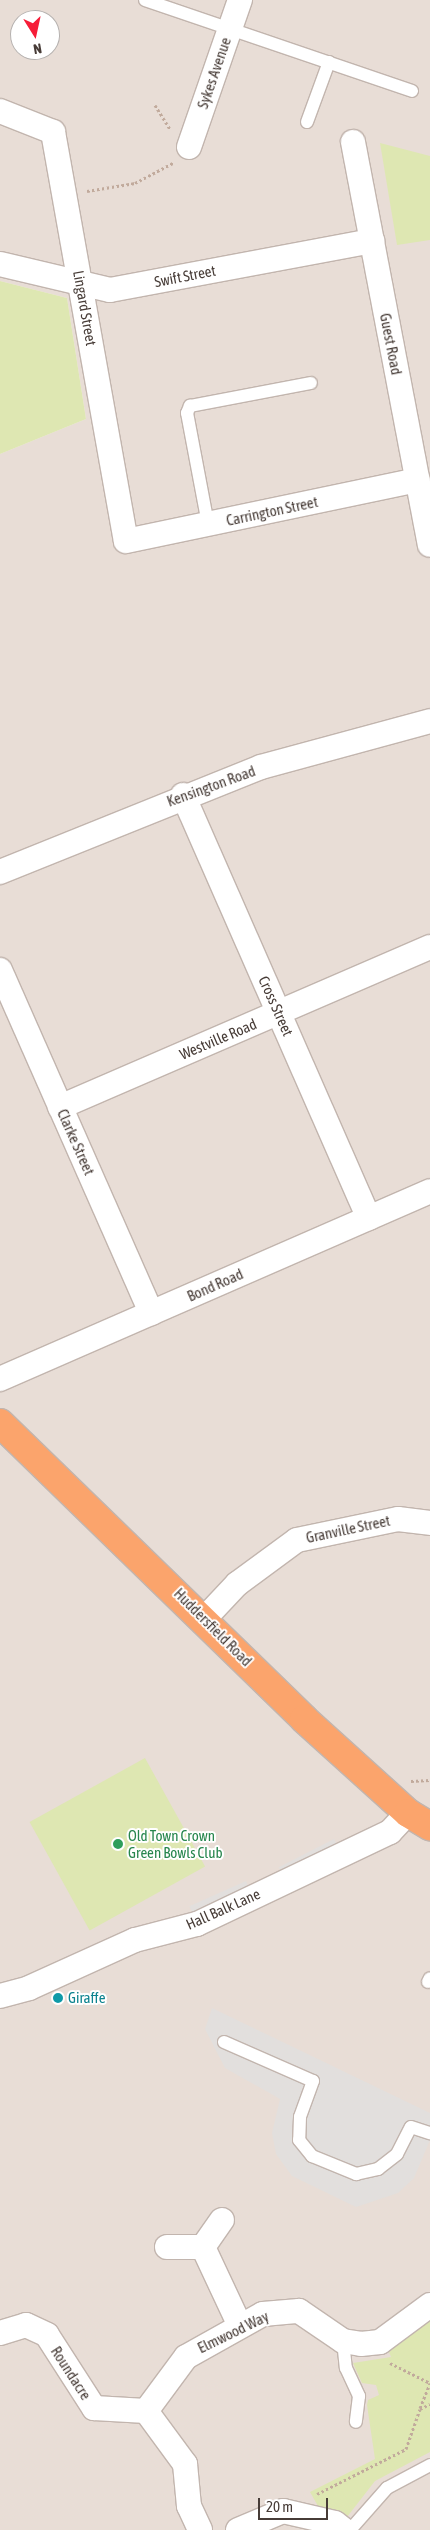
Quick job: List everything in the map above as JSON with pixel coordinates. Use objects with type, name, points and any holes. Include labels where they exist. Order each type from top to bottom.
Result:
[{"type":"highway","name":"Huddersfield Road","points":[[0,1423],[205,1618],[304,1718],[419,1820]]},
{"type":"street","name":"Sykes Avenue","points":[[181,149],[240,0]]},
{"type":"street","name":"Lingard Street","points":[[0,111],[53,132],[82,285],[126,541]]},
{"type":"street","name":"Guest Road","points":[[353,142],[430,545]]},
{"type":"street","name":"Swift Street","points":[[0,264],[82,285],[110,290],[372,241]]},
{"type":"street","name":"Carrington Street","points":[[126,541],[418,480]]},
{"type":"street","name":"Kensington Road","points":[[0,872],[183,795],[261,767],[430,721]]},
{"type":"street","name":"Cross Street","points":[[183,795],[370,1218]]},
{"type":"street","name":"Westville Road","points":[[60,1107],[430,946]]},
{"type":"street","name":"Clarke Street","points":[[0,970],[151,1313]]},
{"type":"street","name":"Bond Road","points":[[0,1379],[430,1192]]},
{"type":"street","name":"Granville Street","points":[[205,1618],[237,1584],[297,1540],[398,1519],[430,1523]]},
{"type":"street","name":"Hall Balk Lane","points":[[0,1996],[29,1988],[135,1940],[197,1924],[419,1820]]},
{"type":"street","points":[[203,2247],[222,2220]]},
{"type":"street","points":[[167,2247],[203,2247]]},
{"type":"street","points":[[203,2247],[240,2326]]},
{"type":"street","points":[[352,2342],[380,2342],[430,2305]]},
{"type":"street","name":"Elmwood Way","points":[[146,2411],[186,2357],[264,2314],[299,2311],[352,2342]]},
{"type":"street","name":"Roundacre","points":[[0,2333],[26,2325],[47,2335],[94,2408],[146,2411]]},
{"type":"street","points":[[146,2411],[185,2464],[189,2506],[200,2530]]},
{"type":"street","points":[[238,2530],[284,2511],[335,2523],[344,2530]]},
{"type":"lane","points":[[145,0],[412,91]]},
{"type":"lane","points":[[307,122],[329,62]]},
{"type":"lane","points":[[208,524],[187,413],[190,406],[311,383]]},
{"type":"lane","points":[[224,2042],[313,2081],[300,2117],[299,2140],[312,2156],[356,2174],[378,2169],[396,2154],[411,2127],[430,2133]]},
{"type":"lane","points":[[352,2342],[346,2368],[359,2396],[356,2422]]},
{"type":"lane","points":[[350,2530],[387,2488],[430,2465]]},
{"type":"path","points":[[64,195],[135,183],[181,149],[156,105]]},
{"type":"path","points":[[284,2511],[406,2448],[430,2382],[352,2342]]},
{"type":"path","points":[[420,2409],[430,2404]]},
{"type":"shaded area","points":[[0,0],[430,0],[430,2530],[0,2530],[0,454],[86,419],[67,298],[0,281]]},
{"type":"shaded area","points":[[334,1839],[342,1855],[287,1883],[279,1867]]},
{"type":"shaded area","points":[[246,1881],[253,1897],[196,1922],[189,1906]]},
{"type":"shaded area","points":[[212,2008],[430,2113],[430,2140],[414,2178],[398,2193],[356,2207],[292,2176],[276,2154],[272,2133],[280,2099],[225,2068],[205,2029]]},
{"type":"green space","points":[[380,143],[430,156],[430,240],[397,245]]},
{"type":"green space","points":[[0,281],[67,298],[86,419],[0,454]]},
{"type":"green space","name":"Old Town Crown Green Bowls Club","points":[[145,1758],[205,1866],[90,1930],[30,1822]]},
{"type":"green space","points":[[430,2317],[430,2452],[375,2481],[347,2517],[322,2513],[310,2492],[375,2459],[367,2405],[368,2400],[379,2395],[376,2385],[362,2383],[353,2363],[391,2357],[389,2352]]},
{"type":"place","name":"Old Town Crown Green Bowls Club","points":[[118,1844]]},
{"type":"place","name":"Giraffe","points":[[58,1998]]}]
